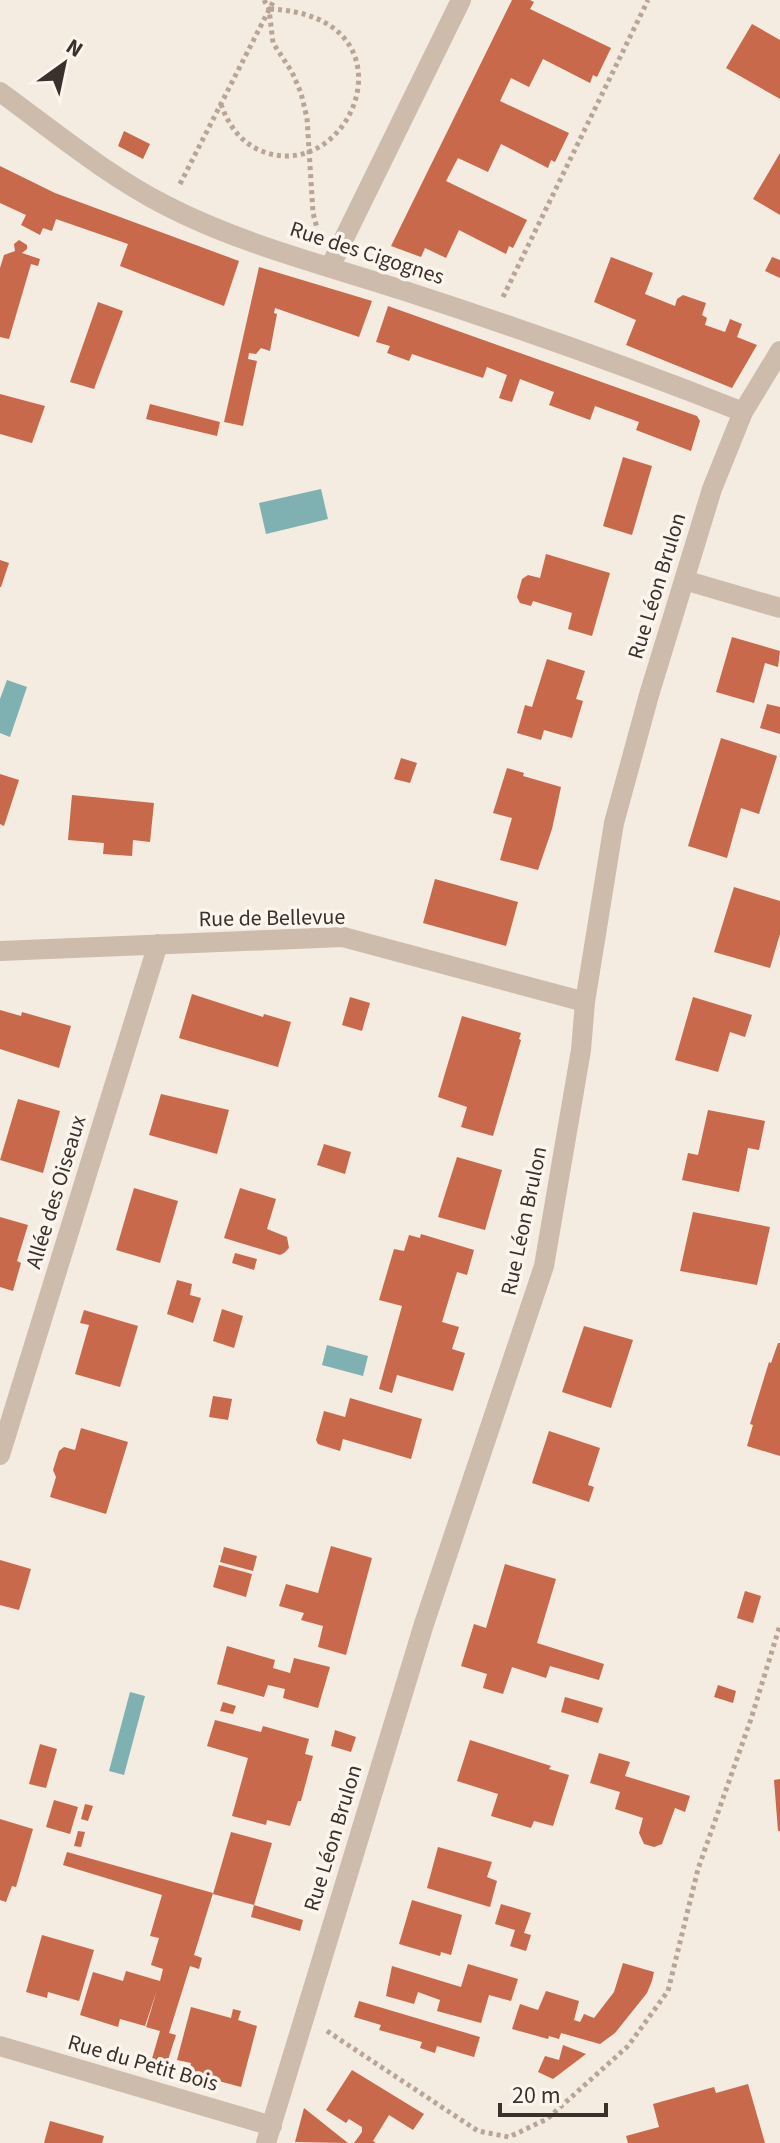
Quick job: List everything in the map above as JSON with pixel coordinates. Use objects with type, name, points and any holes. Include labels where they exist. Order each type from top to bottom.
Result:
[{"type":"street","points":[[330,267],[461,0]]},
{"type":"street","name":"Rue des Cigognes","points":[[0,92],[104,169],[169,207],[207,224],[645,374],[743,412]]},
{"type":"street","name":"Rue Léon Brulon","points":[[269,2134],[424,1624],[544,1266],[581,1050],[585,1002],[614,823],[712,489],[743,412],[780,351]]},
{"type":"street","points":[[684,580],[780,608]]},
{"type":"street","name":"Rue de Bellevue","points":[[0,951],[343,937],[585,1002]]},
{"type":"street","name":"Allée des Oiseaux","points":[[0,1455],[158,944]]},
{"type":"street","name":"Rue du Petit Bois","points":[[0,2046],[269,2134]]},
{"type":"path","points":[[264,0],[269,9],[273,43],[292,72],[301,93],[311,150],[313,213],[330,267]]},
{"type":"path","points":[[169,207],[274,0]]},
{"type":"path","points":[[491,320],[648,0]]},
{"type":"path","points":[[221,104],[236,133],[249,145],[282,156],[311,150],[330,140],[352,115],[357,99],[357,67],[346,41],[324,20],[291,10],[269,9]]},
{"type":"path","points":[[304,2015],[478,2131],[509,2137],[547,2119],[628,2046],[668,1991],[698,1869],[751,1719],[780,1625]]},
{"type":"water","points":[[321,489],[328,519],[266,534],[259,503]]},
{"type":"water","points":[[7,680],[27,687],[10,737],[0,733],[0,699]]},
{"type":"water","points":[[327,1345],[368,1356],[363,1376],[322,1365]]},
{"type":"water","points":[[130,1692],[145,1696],[124,1775],[109,1771]]},
{"type":"building","points":[[512,0],[530,0],[534,2],[530,9],[611,48],[597,77],[593,75],[590,83],[543,59],[529,87],[511,78],[500,101],[569,133],[555,162],[551,160],[548,168],[501,144],[488,172],[458,158],[446,181],[527,220],[513,248],[509,246],[506,254],[459,230],[446,258],[425,248],[421,257],[391,246]]},
{"type":"building","points":[[752,24],[780,40],[780,99],[726,68]]},
{"type":"building","points":[[124,131],[150,144],[143,159],[118,146]]},
{"type":"building","points":[[780,153],[780,215],[753,199]]},
{"type":"building","points":[[0,166],[55,193],[239,261],[224,306],[120,266],[128,244],[56,219],[52,231],[43,228],[40,235],[21,225],[26,215],[0,203]]},
{"type":"building","points":[[19,240],[27,245],[22,253],[40,259],[38,266],[31,264],[9,339],[0,337],[0,268],[4,255],[15,251],[14,244]]},
{"type":"building","points":[[611,257],[653,273],[645,294],[675,306],[677,299],[683,295],[706,303],[702,315],[707,318],[705,325],[725,332],[730,319],[742,324],[737,337],[757,345],[732,388],[626,345],[636,320],[594,302]]},
{"type":"building","points":[[772,257],[780,260],[780,278],[765,271]]},
{"type":"building","points":[[259,267],[372,301],[359,337],[275,308],[274,313],[277,314],[270,351],[261,348],[256,354],[249,353],[248,359],[257,361],[243,426],[224,422]]},
{"type":"building","points":[[98,302],[123,311],[94,389],[70,382]]},
{"type":"building","points":[[388,306],[697,416],[700,421],[691,451],[636,430],[639,422],[595,406],[590,420],[549,405],[554,392],[520,379],[512,402],[499,398],[507,375],[487,367],[483,378],[412,354],[409,361],[387,353],[390,346],[376,342]]},
{"type":"building","points":[[0,394],[45,406],[32,443],[0,434]]},
{"type":"building","points":[[150,404],[220,422],[217,436],[146,419]]},
{"type":"building","points":[[623,457],[652,466],[632,535],[603,526]]},
{"type":"building","points":[[546,554],[610,573],[592,636],[568,629],[572,613],[533,601],[531,606],[520,603],[517,597],[522,579],[528,575],[540,578]]},
{"type":"building","points":[[0,560],[9,563],[1,587],[0,587]]},
{"type":"building","points":[[732,637],[780,651],[778,667],[765,663],[754,703],[716,692]]},
{"type":"building","points":[[547,659],[585,671],[576,699],[583,701],[572,738],[544,730],[541,740],[517,733],[525,705],[532,707]]},
{"type":"building","points":[[767,704],[780,707],[780,734],[760,728]]},
{"type":"building","points":[[721,738],[777,756],[759,814],[741,808],[727,858],[688,846]]},
{"type":"building","points":[[401,758],[417,763],[410,783],[394,779]]},
{"type":"building","points":[[507,768],[561,787],[552,829],[538,870],[500,860],[512,818],[493,813]]},
{"type":"building","points":[[0,774],[19,780],[4,826],[0,824]]},
{"type":"building","points":[[72,795],[154,803],[150,842],[133,840],[132,856],[103,854],[104,843],[68,840]]},
{"type":"building","points":[[435,879],[518,902],[506,946],[423,923]]},
{"type":"building","points":[[734,887],[780,901],[780,934],[770,968],[714,952]]},
{"type":"building","points":[[192,994],[263,1017],[264,1014],[291,1022],[278,1067],[179,1038]]},
{"type":"building","points":[[350,997],[370,1003],[362,1031],[342,1025]]},
{"type":"building","points":[[693,997],[752,1015],[745,1037],[730,1032],[718,1072],[675,1060]]},
{"type":"building","points":[[0,1010],[21,1016],[22,1012],[71,1026],[59,1068],[0,1049]]},
{"type":"building","points":[[462,1016],[521,1033],[493,1136],[461,1127],[467,1107],[438,1097]]},
{"type":"building","points":[[161,1094],[229,1110],[217,1154],[149,1135]]},
{"type":"building","points":[[18,1099],[60,1111],[43,1173],[0,1160]]},
{"type":"building","points":[[708,1110],[765,1121],[759,1150],[748,1148],[739,1192],[682,1180],[688,1153],[698,1155]]},
{"type":"building","points":[[324,1144],[351,1152],[345,1174],[317,1165]]},
{"type":"building","points":[[457,1157],[502,1170],[485,1230],[438,1217]]},
{"type":"building","points":[[134,1188],[178,1201],[160,1263],[116,1250]]},
{"type":"building","points":[[240,1188],[276,1199],[267,1229],[287,1237],[289,1248],[284,1253],[280,1255],[224,1238]]},
{"type":"building","points":[[693,1212],[770,1227],[757,1285],[680,1271]]},
{"type":"building","points":[[0,1217],[28,1225],[17,1261],[21,1263],[13,1291],[0,1287]]},
{"type":"building","points":[[421,1234],[474,1250],[467,1275],[457,1272],[442,1322],[459,1327],[452,1349],[465,1353],[453,1391],[397,1375],[392,1393],[379,1389],[402,1306],[379,1300],[394,1249],[404,1251],[409,1235],[420,1238]]},
{"type":"building","points":[[235,1253],[257,1259],[254,1270],[232,1263]]},
{"type":"building","points":[[177,1280],[192,1284],[190,1295],[201,1298],[193,1323],[167,1314]]},
{"type":"building","points":[[222,1309],[243,1316],[234,1348],[213,1341]]},
{"type":"building","points":[[84,1310],[138,1326],[120,1387],[75,1374],[89,1325],[80,1323]]},
{"type":"building","points":[[584,1326],[633,1340],[611,1408],[562,1392]]},
{"type":"building","points":[[778,1343],[780,1456],[747,1446],[753,1425],[750,1424]]},
{"type":"building","points":[[213,1396],[232,1399],[228,1420],[209,1417]]},
{"type":"building","points":[[350,1398],[422,1419],[411,1459],[343,1439],[340,1451],[318,1444],[316,1440],[324,1411],[345,1417]]},
{"type":"building","points":[[81,1428],[128,1442],[106,1514],[50,1497],[59,1451],[64,1447],[75,1450]]},
{"type":"building","points":[[549,1431],[600,1448],[588,1485],[594,1487],[589,1502],[532,1483]]},
{"type":"building","points":[[331,1546],[372,1558],[346,1655],[318,1647],[323,1626],[301,1620],[304,1613],[279,1606],[286,1584],[318,1593]]},
{"type":"building","points":[[224,1547],[257,1556],[253,1571],[220,1562]]},
{"type":"building","points":[[0,1560],[31,1569],[19,1610],[0,1605]]},
{"type":"building","points":[[505,1564],[556,1579],[537,1643],[604,1664],[599,1680],[550,1666],[546,1678],[512,1667],[503,1694],[483,1688],[487,1674],[461,1666],[474,1624],[486,1628]]},
{"type":"building","points":[[219,1565],[252,1574],[246,1597],[213,1587]]},
{"type":"building","points":[[745,1591],[761,1596],[753,1623],[737,1618]]},
{"type":"building","points":[[227,1646],[275,1660],[273,1668],[290,1673],[294,1658],[330,1667],[318,1708],[283,1698],[285,1689],[268,1685],[264,1697],[217,1684]]},
{"type":"building","points":[[718,1685],[736,1691],[733,1703],[714,1697]]},
{"type":"building","points":[[565,1697],[603,1708],[598,1723],[561,1712]]},
{"type":"building","points":[[223,1702],[236,1706],[233,1714],[220,1711]]},
{"type":"building","points":[[215,1720],[261,1732],[263,1726],[309,1739],[305,1754],[313,1756],[301,1801],[298,1801],[290,1826],[267,1820],[266,1825],[232,1816],[248,1758],[207,1746]]},
{"type":"building","points":[[335,1730],[356,1737],[351,1752],[331,1746]]},
{"type":"building","points":[[470,1740],[551,1766],[549,1769],[569,1775],[553,1826],[534,1821],[531,1828],[491,1816],[498,1794],[457,1781]]},
{"type":"building","points":[[40,1744],[57,1749],[46,1788],[29,1784]]},
{"type":"building","points":[[599,1753],[630,1762],[625,1776],[690,1796],[685,1812],[675,1808],[662,1844],[654,1847],[644,1844],[639,1833],[643,1818],[615,1809],[620,1792],[590,1783]]},
{"type":"building","points":[[780,1779],[780,1831],[778,1831],[774,1780]]},
{"type":"building","points":[[54,1800],[78,1807],[70,1834],[46,1827]]},
{"type":"building","points":[[85,1804],[93,1806],[88,1821],[81,1819]]},
{"type":"building","points":[[0,1819],[33,1829],[16,1887],[12,1886],[6,1902],[0,1900]]},
{"type":"building","points":[[78,1831],[85,1832],[81,1847],[74,1846]]},
{"type":"building","points":[[231,1832],[272,1843],[254,1905],[213,1894]]},
{"type":"building","points":[[438,1847],[492,1862],[487,1877],[497,1881],[490,1907],[427,1888]]},
{"type":"building","points":[[67,1852],[213,1893],[194,1955],[202,1958],[199,1969],[190,1966],[169,2033],[176,2035],[166,2066],[151,2062],[160,2031],[146,2027],[157,1990],[145,2026],[120,2019],[118,2027],[80,2015],[93,1972],[123,1981],[126,1971],[160,1981],[163,1969],[151,1965],[159,1938],[150,1936],[162,1895],[63,1865]]},
{"type":"building","points":[[412,1900],[462,1915],[451,1955],[441,1952],[440,1956],[399,1944]]},
{"type":"building","points":[[501,1904],[531,1913],[524,1933],[531,1935],[526,1951],[510,1946],[515,1930],[495,1924]]},
{"type":"building","points":[[254,1905],[303,1920],[300,1931],[251,1917]]},
{"type":"building","points":[[42,1935],[94,1950],[79,2001],[48,1992],[47,1998],[26,1992]]},
{"type":"building","points":[[623,1963],[654,1972],[652,1981],[647,1993],[615,2033],[600,2044],[561,2033],[559,2039],[549,2036],[548,2039],[512,2029],[520,2004],[538,2010],[546,1991],[579,2001],[574,2020],[580,2022],[584,2014],[594,2018],[614,1992]]},
{"type":"building","points":[[468,1964],[518,1979],[511,2001],[489,1995],[481,2023],[437,2011],[440,2000],[418,1992],[414,2004],[386,1996],[392,1966],[461,1987]]},
{"type":"building","points":[[359,2001],[480,2037],[474,2057],[437,2046],[435,2053],[420,2048],[422,2042],[379,2030],[381,2025],[354,2017]]},
{"type":"building","points":[[191,2007],[231,2018],[233,2009],[241,2011],[238,2020],[257,2026],[241,2087],[189,2073],[191,2063],[177,2060]]},
{"type":"building","points":[[563,2045],[586,2054],[553,2079],[538,2072],[545,2056],[559,2060]]},
{"type":"building","points":[[352,2070],[424,2114],[413,2130],[389,2115],[373,2141],[376,2143],[354,2143],[362,2127],[349,2119],[346,2123],[326,2110]]},
{"type":"building","points":[[748,2084],[765,2143],[628,2143],[626,2136],[659,2127],[653,2104],[714,2087],[716,2093]]},
{"type":"building","points":[[304,2108],[348,2143],[295,2142]]},
{"type":"building","points":[[50,2121],[104,2136],[102,2143],[44,2143]]}]
